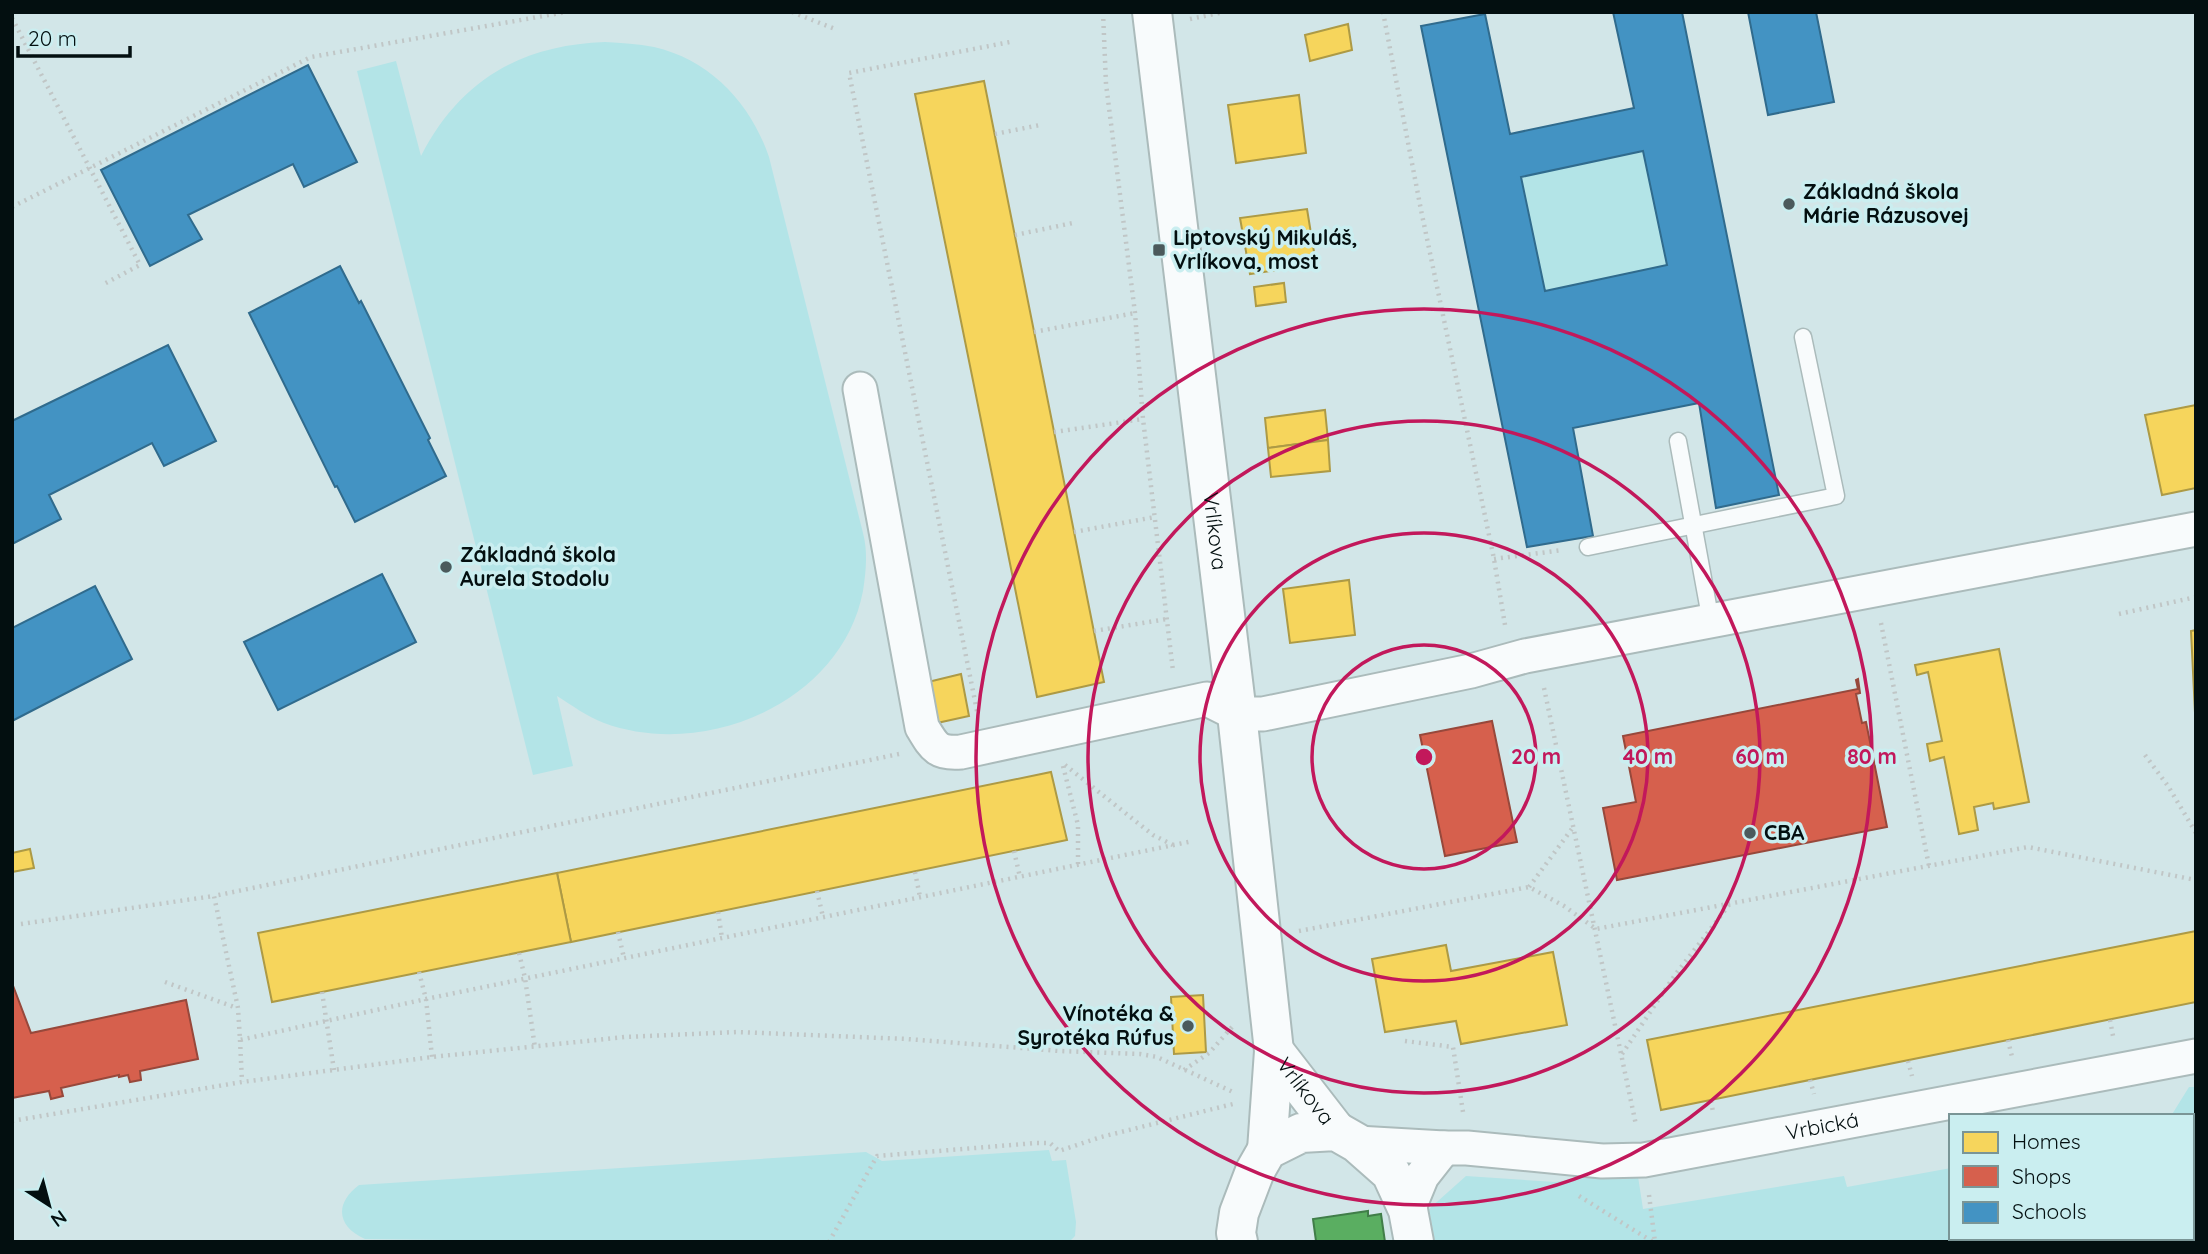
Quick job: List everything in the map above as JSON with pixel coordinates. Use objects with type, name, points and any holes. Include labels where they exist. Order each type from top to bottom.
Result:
[{"type":"street","name":"Vrlíkova","points":[[1167,17],[1237,714],[1274,1051],[1268,1150]]},
{"type":"street","points":[[860,389],[922,727],[933,747],[945,754],[1207,699],[1237,714],[1263,713],[1471,671],[1510,659],[2196,529]]},
{"type":"street","name":"Vrlíkova","points":[[1274,1051],[1347,1137],[1391,1173],[1411,1226]]},
{"type":"street","name":"Vrbická","points":[[1347,1137],[1602,1161],[1644,1160],[2196,1056]]},
{"type":"street","points":[[1233,1239],[1246,1192],[1268,1150],[1301,1133],[1347,1137]]},
{"type":"street","points":[[1411,1226],[1422,1176],[1444,1148]]},
{"type":"lane","points":[[1588,547],[1836,496],[1803,337]]},
{"type":"lane","points":[[1678,441],[1711,622]]},
{"type":"path","points":[[12,207],[311,57],[566,12]]},
{"type":"path","points":[[792,12],[835,29]]},
{"type":"path","points":[[1103,12],[1106,84],[1135,313],[1143,419],[1174,684]]},
{"type":"path","points":[[1167,17],[1224,12]]},
{"type":"path","points":[[1383,12],[1506,629]]},
{"type":"path","points":[[12,18],[140,265],[104,284]]},
{"type":"path","points":[[977,713],[849,73],[1010,41]]},
{"type":"path","points":[[995,134],[1040,125]]},
{"type":"path","points":[[1015,235],[1073,223]]},
{"type":"path","points":[[1034,332],[1135,313]]},
{"type":"path","points":[[1054,432],[1143,419]]},
{"type":"path","points":[[1074,532],[1155,517]]},
{"type":"path","points":[[1494,559],[1588,547]]},
{"type":"path","points":[[1874,591],[1929,866]]},
{"type":"path","points":[[2119,614],[2196,597]]},
{"type":"path","points":[[1094,631],[1167,619]]},
{"type":"path","points":[[1541,677],[1644,1160],[1654,1242]]},
{"type":"path","points":[[21,924],[214,896],[911,752],[930,741]]},
{"type":"path","points":[[2145,755],[2168,786],[2196,833]]},
{"type":"path","points":[[1078,865],[1078,825],[1062,763],[1153,835],[1174,845]]},
{"type":"path","points":[[1529,887],[1574,826]]},
{"type":"path","points":[[240,1040],[525,978],[1193,841]]},
{"type":"path","points":[[1298,931],[1529,887],[1564,906],[1596,929],[2028,847],[2196,880]]},
{"type":"path","points":[[1014,851],[1020,877]]},
{"type":"path","points":[[915,872],[920,897]]},
{"type":"path","points":[[817,891],[823,917]]},
{"type":"path","points":[[214,896],[238,1008],[243,1082]]},
{"type":"path","points":[[1622,1055],[1675,975],[1730,904]]},
{"type":"path","points":[[718,912],[722,938]]},
{"type":"path","points":[[618,932],[624,958]]},
{"type":"path","points":[[519,953],[535,1048]]},
{"type":"path","points":[[419,972],[426,999],[432,1058]]},
{"type":"path","points":[[165,982],[238,1008]]},
{"type":"path","points":[[322,992],[334,1070]]},
{"type":"path","points":[[2110,1020],[2114,1041]]},
{"type":"path","points":[[1184,1070],[1209,1053],[1236,1022]]},
{"type":"path","points":[[12,1121],[243,1082],[334,1070],[625,1037],[737,1032],[908,1039],[1060,1051],[1140,1054],[1157,1057],[1239,1095]]},
{"type":"path","points":[[2008,1040],[2013,1061]]},
{"type":"path","points":[[1405,1041],[1453,1047],[1464,1118]]},
{"type":"path","points":[[829,1242],[877,1156],[1036,1143],[1050,1143],[1059,1152],[1090,1140],[1237,1103]]},
{"type":"path","points":[[1577,1195],[1654,1242]]},
{"type":"shaded area","points":[[605,42],[654,47],[693,62],[711,74],[740,102],[761,138],[769,157],[865,540],[865,576],[850,630],[828,664],[798,691],[764,712],[725,727],[684,734],[643,733],[597,720],[557,696],[573,766],[533,775],[357,71],[396,61],[421,156],[454,107],[474,87],[496,72],[520,59],[546,50]]},
{"type":"shaded area","points":[[1643,151],[1667,265],[1545,291],[1521,177]]},
{"type":"shaded area","points":[[2189,1087],[2196,1087],[2196,1242],[1435,1242],[1429,1209],[1466,1176],[1555,1182],[1637,1170],[1643,1209],[1844,1176],[1847,1187],[1949,1168],[1949,1240],[2194,1240],[2194,1114],[2172,1114]]},
{"type":"shaded area","points":[[1049,1150],[1052,1161],[1066,1160],[1076,1222],[1075,1236],[1069,1242],[365,1239],[348,1228],[342,1214],[346,1199],[359,1185],[866,1152],[882,1161]]},
{"type":"building: Homes","points":[[1348,24],[1352,50],[1310,61],[1305,35]]},
{"type":"building: Homes","points":[[984,81],[1104,682],[1037,697],[915,94]]},
{"type":"building: Homes","points":[[1299,95],[1306,153],[1236,163],[1228,105]]},
{"type":"building: Homes","points":[[1307,209],[1316,264],[1250,274],[1240,218]]},
{"type":"building: Homes","points":[[1284,283],[1286,302],[1256,306],[1254,287]]},
{"type":"building: Homes","points":[[2196,405],[2196,488],[2162,495],[2145,415]]},
{"type":"building: Homes","points":[[1325,410],[1328,440],[1268,448],[1265,418]]},
{"type":"building: Homes","points":[[1328,440],[1330,471],[1271,477],[1268,448]]},
{"type":"building: Homes","points":[[1349,580],[1355,635],[1290,643],[1283,589]]},
{"type":"building: Homes","points":[[2196,630],[2196,733],[2191,631]]},
{"type":"building: Homes","points":[[1999,649],[2029,802],[1994,809],[1993,803],[1974,807],[1978,830],[1959,834],[1944,757],[1930,761],[1927,744],[1942,741],[1928,672],[1917,675],[1915,665]]},
{"type":"building: Homes","points":[[961,674],[969,716],[937,723],[928,682]]},
{"type":"building: Homes","points":[[1051,772],[1067,840],[571,942],[557,873]]},
{"type":"building: Homes","points":[[30,849],[34,868],[12,872],[12,853]]},
{"type":"building: Homes","points":[[557,873],[571,942],[272,1002],[258,933]]},
{"type":"building: Homes","points":[[2196,931],[2196,1002],[1661,1110],[1647,1040]]},
{"type":"building: Homes","points":[[1446,945],[1451,971],[1553,952],[1567,1025],[1461,1044],[1456,1021],[1385,1032],[1372,959]]},
{"type":"building: Homes","points":[[1203,995],[1206,1052],[1174,1054],[1171,997]]},
{"type":"building: Shops","points":[[1858,679],[1860,693],[1856,694],[1862,723],[1866,722],[1887,827],[1617,880],[1603,808],[1636,802],[1623,736],[1858,689]]},
{"type":"building: Shops","points":[[1492,721],[1517,842],[1445,856],[1420,735]]},
{"type":"building: Shops","points":[[12,983],[31,1033],[186,1000],[198,1059],[140,1071],[141,1080],[130,1082],[128,1075],[119,1075],[61,1088],[63,1096],[51,1099],[49,1091],[12,1098]]},
{"type":"building: Schools","points":[[1613,12],[1682,12],[1779,495],[1716,508],[1699,403],[1573,428],[1593,536],[1527,547],[1421,26],[1485,14],[1510,134],[1634,108]],"holes":[[[1643,151],[1667,265],[1545,291],[1521,177]]]},
{"type":"building: Schools","points":[[1748,12],[1816,12],[1834,102],[1768,115]]},
{"type":"building: Schools","points":[[308,65],[357,162],[304,187],[293,164],[188,215],[202,239],[150,266],[101,170]]},
{"type":"building: Schools","points":[[340,266],[359,303],[361,301],[430,438],[428,440],[446,476],[355,522],[249,313]]},
{"type":"building: Schools","points":[[168,345],[216,441],[164,466],[152,443],[49,495],[61,519],[12,544],[12,421]]},
{"type":"building: Schools","points":[[382,574],[416,642],[278,710],[244,642]]},
{"type":"building: Schools","points":[[95,586],[132,659],[12,721],[12,628]]},
{"type":"building: Public","points":[[1368,1211],[1368,1216],[1381,1214],[1385,1242],[1310,1242],[1316,1241],[1313,1219]]},
{"type":"place","name":"Základná škola Márie Rázusovej","points":[[1789,204]]},
{"type":"place","name":"Liptovský Mikuláš, Vrlíkova, most","points":[[1159,250]]},
{"type":"place","name":"Základná škola Aurela Stodolu","points":[[446,567]]},
{"type":"place","name":"CBA","points":[[1750,833]]},
{"type":"place","name":"Vínotéka & Syrotéka Rúfus","points":[[1188,1026]]}]
